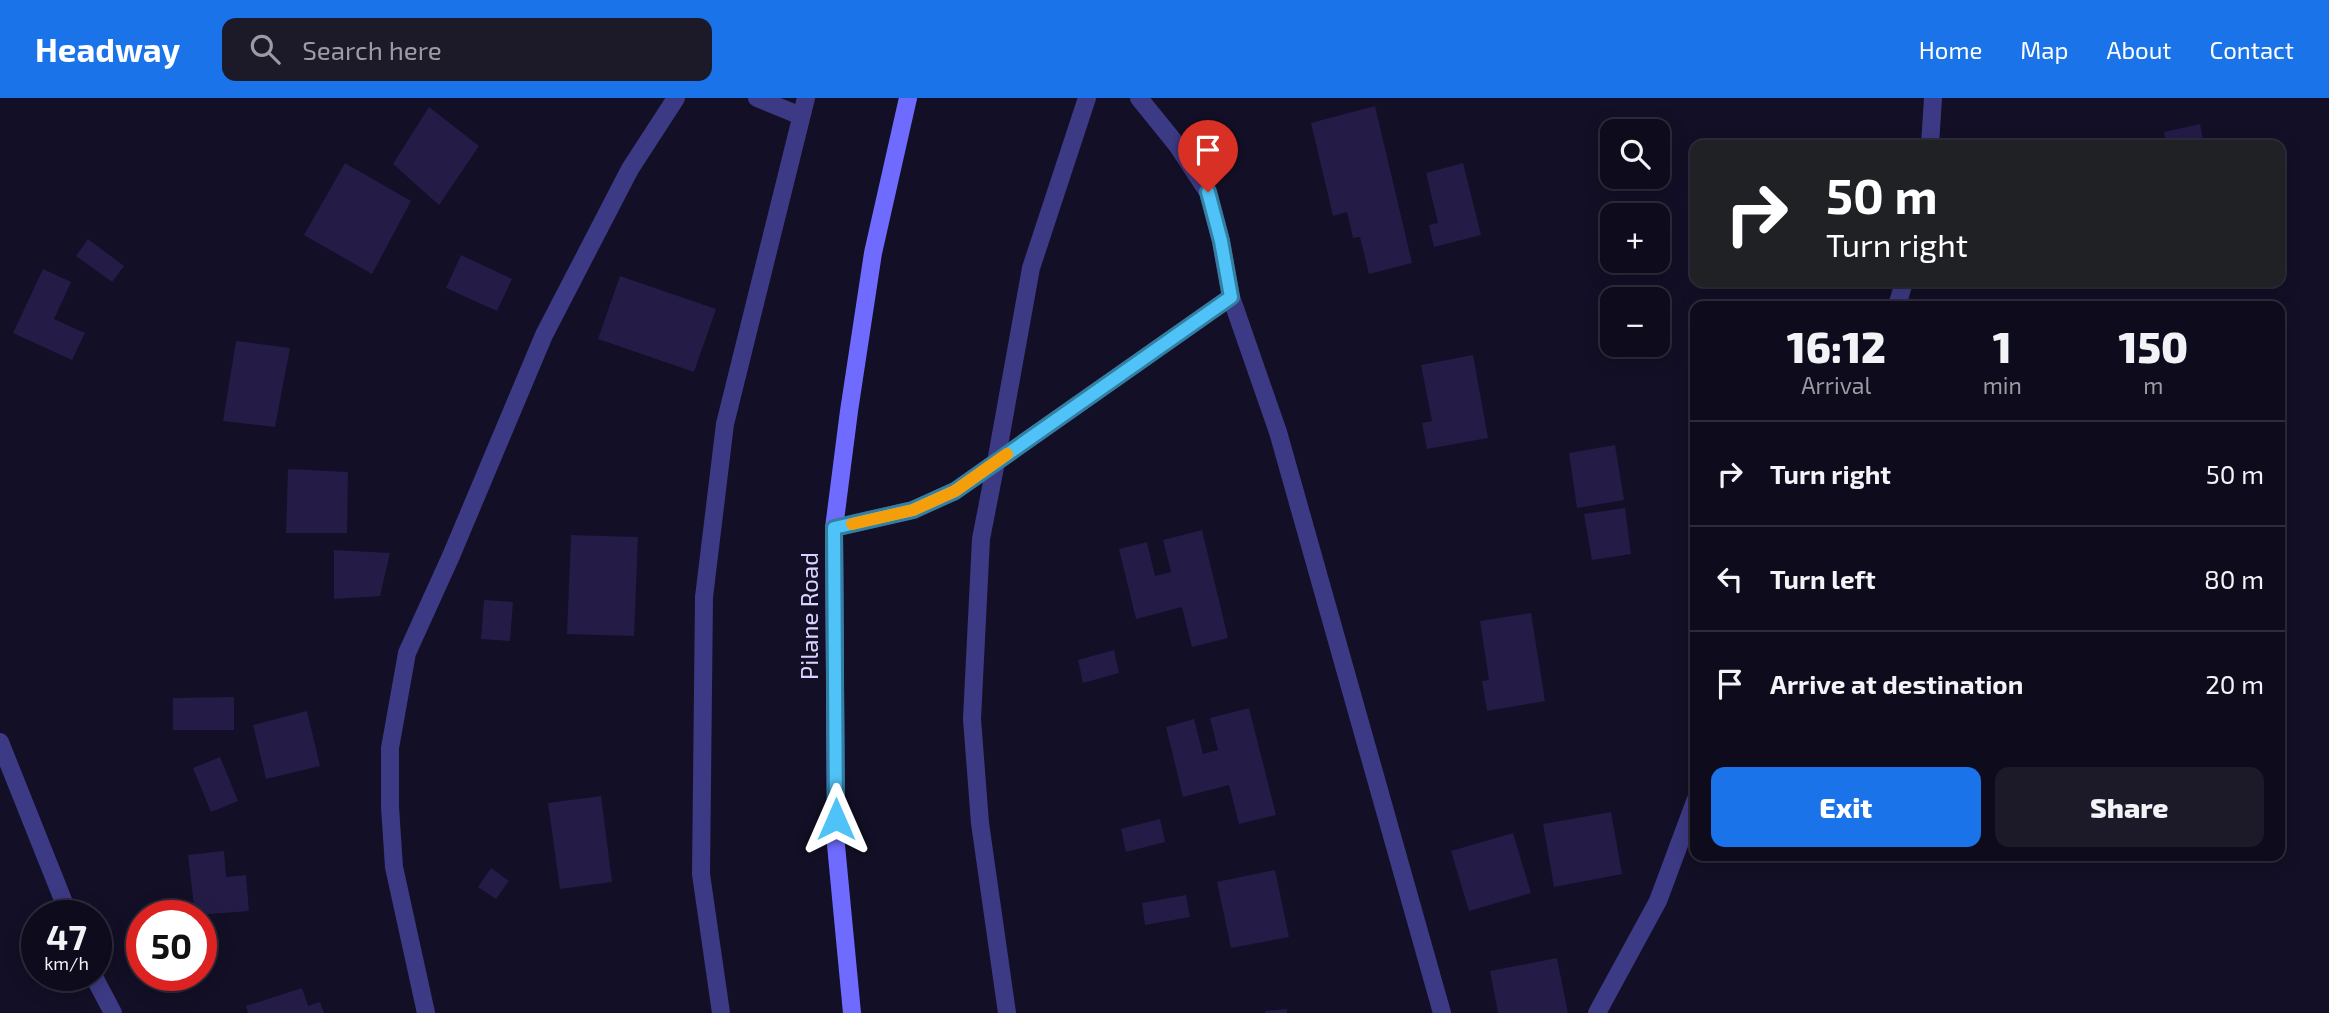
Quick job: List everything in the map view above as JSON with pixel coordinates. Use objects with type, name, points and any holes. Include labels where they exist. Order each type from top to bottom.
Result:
[{"type":"main road","name":"Pilane Road","points":[[852,1013],[836,845],[834,528],[873,253],[908,98]]},
{"type":"street","points":[[426,1013],[394,867],[390,807],[390,748],[407,653],[544,335],[629,169],[676,98]]},
{"type":"street","points":[[757,98],[801,116]]},
{"type":"street","points":[[721,1013],[701,874],[704,597],[725,424],[806,98]]},
{"type":"street","points":[[1007,1013],[980,823],[972,719],[981,538],[1031,268],[1087,98]]},
{"type":"street","points":[[1139,98],[1177,145],[1208,192],[1221,241],[1231,297],[1278,432],[1442,1013]]},
{"type":"street","points":[[1930,140],[1933,98]]},
{"type":"street","points":[[834,528],[913,510],[955,491],[1231,297]]},
{"type":"street","points":[[0,742],[63,900]]},
{"type":"street","points":[[1597,1013],[1658,901],[1690,815]]},
{"type":"street","points":[[101,991],[113,1013]]},
{"type":"building","points":[[1375,106],[1412,263],[1369,274],[1360,237],[1353,238],[1347,212],[1333,216],[1311,123]]},
{"type":"building","points":[[429,107],[479,146],[439,205],[393,164]]},
{"type":"building","points":[[2200,124],[2203,140],[2165,140],[2164,132]]},
{"type":"building","points":[[345,163],[411,201],[372,274],[304,235]]},
{"type":"building","points":[[1463,163],[1481,235],[1434,247],[1429,225],[1438,223],[1426,173]]},
{"type":"building","points":[[88,239],[124,266],[112,282],[76,256]]},
{"type":"building","points":[[461,255],[512,279],[497,311],[446,288]]},
{"type":"building","points":[[43,269],[71,282],[54,319],[85,333],[72,360],[13,333]]},
{"type":"building","points":[[620,276],[716,309],[694,372],[598,339]]},
{"type":"building","points":[[236,341],[290,348],[275,427],[223,421]]},
{"type":"building","points":[[1473,355],[1488,438],[1427,449],[1422,423],[1432,421],[1421,365]]},
{"type":"building","points":[[1615,445],[1624,500],[1577,508],[1569,453]]},
{"type":"building","points":[[288,469],[348,472],[347,533],[286,533]]},
{"type":"building","points":[[1625,508],[1631,554],[1592,560],[1584,514]]},
{"type":"building","points":[[1202,530],[1228,638],[1192,647],[1182,607],[1136,619],[1119,549],[1147,542],[1155,576],[1171,572],[1163,540]]},
{"type":"building","points":[[571,535],[638,537],[634,636],[567,634]]},
{"type":"building","points":[[334,550],[390,553],[380,596],[334,599]]},
{"type":"building","points":[[484,600],[513,602],[510,641],[481,639]]},
{"type":"building","points":[[1531,613],[1545,701],[1487,711],[1482,681],[1489,680],[1480,621]]},
{"type":"building","points":[[1114,650],[1119,673],[1083,683],[1078,660]]},
{"type":"building","points":[[234,697],[234,730],[173,730],[173,698]]},
{"type":"building","points":[[1249,708],[1276,815],[1239,824],[1229,785],[1183,797],[1166,727],[1194,719],[1203,754],[1218,750],[1210,718]]},
{"type":"building","points":[[307,711],[320,766],[266,779],[253,725]]},
{"type":"building","points":[[220,757],[238,801],[211,812],[193,768]]},
{"type":"building","points":[[601,796],[612,882],[560,889],[548,803]]},
{"type":"building","points":[[1611,812],[1622,874],[1554,887],[1543,824]]},
{"type":"building","points":[[1160,819],[1165,842],[1126,852],[1121,829]]},
{"type":"building","points":[[1513,833],[1531,893],[1469,911],[1451,851]]},
{"type":"building","points":[[224,851],[226,877],[246,875],[249,911],[217,913],[217,900],[193,900],[188,855]]},
{"type":"building","points":[[491,868],[509,881],[496,899],[478,887]]},
{"type":"building","points":[[1275,870],[1289,937],[1231,948],[1217,882]]},
{"type":"building","points":[[1186,895],[1190,917],[1145,925],[1142,903]]},
{"type":"building","points":[[1557,958],[1568,1013],[1498,1013],[1490,971]]},
{"type":"building","points":[[302,988],[308,1006],[320,1002],[324,1013],[248,1013],[246,1006]]},
{"type":"building","points":[[1287,1009],[1287,1013],[1265,1013],[1265,1011]]},
{"type":"slow traffic","points":[[852,524],[913,510],[955,491],[1007,454]]},
{"type":"route","points":[[836,819],[834,528],[913,510],[955,491],[1231,297],[1221,241],[1208,192]]}]
